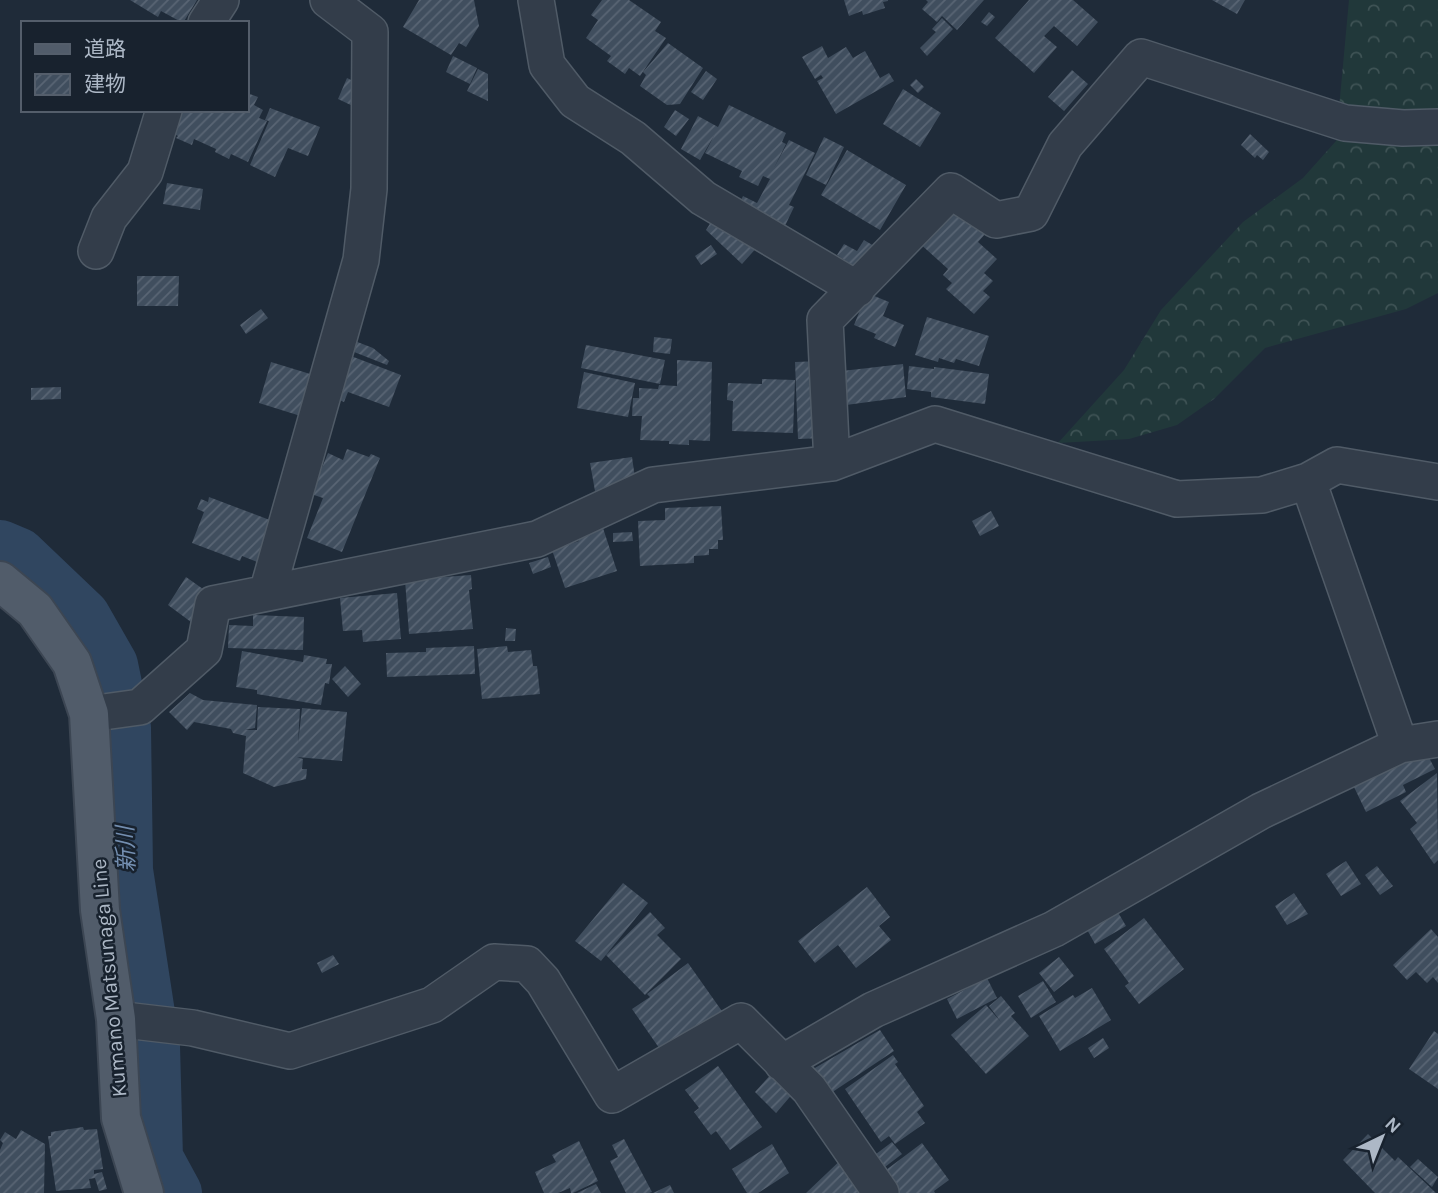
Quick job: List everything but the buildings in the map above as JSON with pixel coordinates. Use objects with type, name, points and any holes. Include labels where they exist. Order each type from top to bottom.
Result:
[{"type":"main road","name":"Kumano Matsunaga Line","points":[[0,581],[35,610],[72,663],[89,714],[100,910],[116,1019],[121,1118],[144,1193]]},
{"type":"street","points":[[207,21],[221,0]]},
{"type":"street","points":[[267,593],[361,260],[368,201],[370,32],[328,0]]},
{"type":"street","points":[[536,0],[547,65],[575,101],[633,138],[703,198],[857,289]]},
{"type":"street","points":[[832,463],[825,320],[951,191],[996,220],[1031,213],[1065,145],[1142,57],[1345,122],[1403,128],[1438,127]]},
{"type":"street","points":[[1403,128],[1438,100]]},
{"type":"street","points":[[96,251],[109,218],[145,172],[163,112]]},
{"type":"street","points":[[89,714],[140,707],[204,650],[213,604],[537,539],[653,485],[832,463],[935,424],[1177,499],[1262,495],[1308,481],[1337,465],[1438,482]]},
{"type":"street","points":[[1308,481],[1401,745]]},
{"type":"street","points":[[782,1063],[873,1010],[1054,929],[1261,811],[1401,745],[1438,739]]},
{"type":"street","points":[[116,1019],[193,1028],[290,1051],[432,1005],[494,962],[527,964],[542,981],[612,1095],[741,1021],[809,1089],[881,1193]]},
{"type":"green space","points":[[1349,0],[1438,0],[1438,293],[1406,309],[1265,348],[1214,399],[1177,425],[1129,439],[1058,443],[1124,370],[1161,310],[1243,222],[1303,178],[1336,141]]},
{"type":"waterway","name":"新川","points":[[0,547],[19,555],[83,616],[111,665],[124,728],[126,870],[153,1046],[156,1158],[175,1193]]}]
